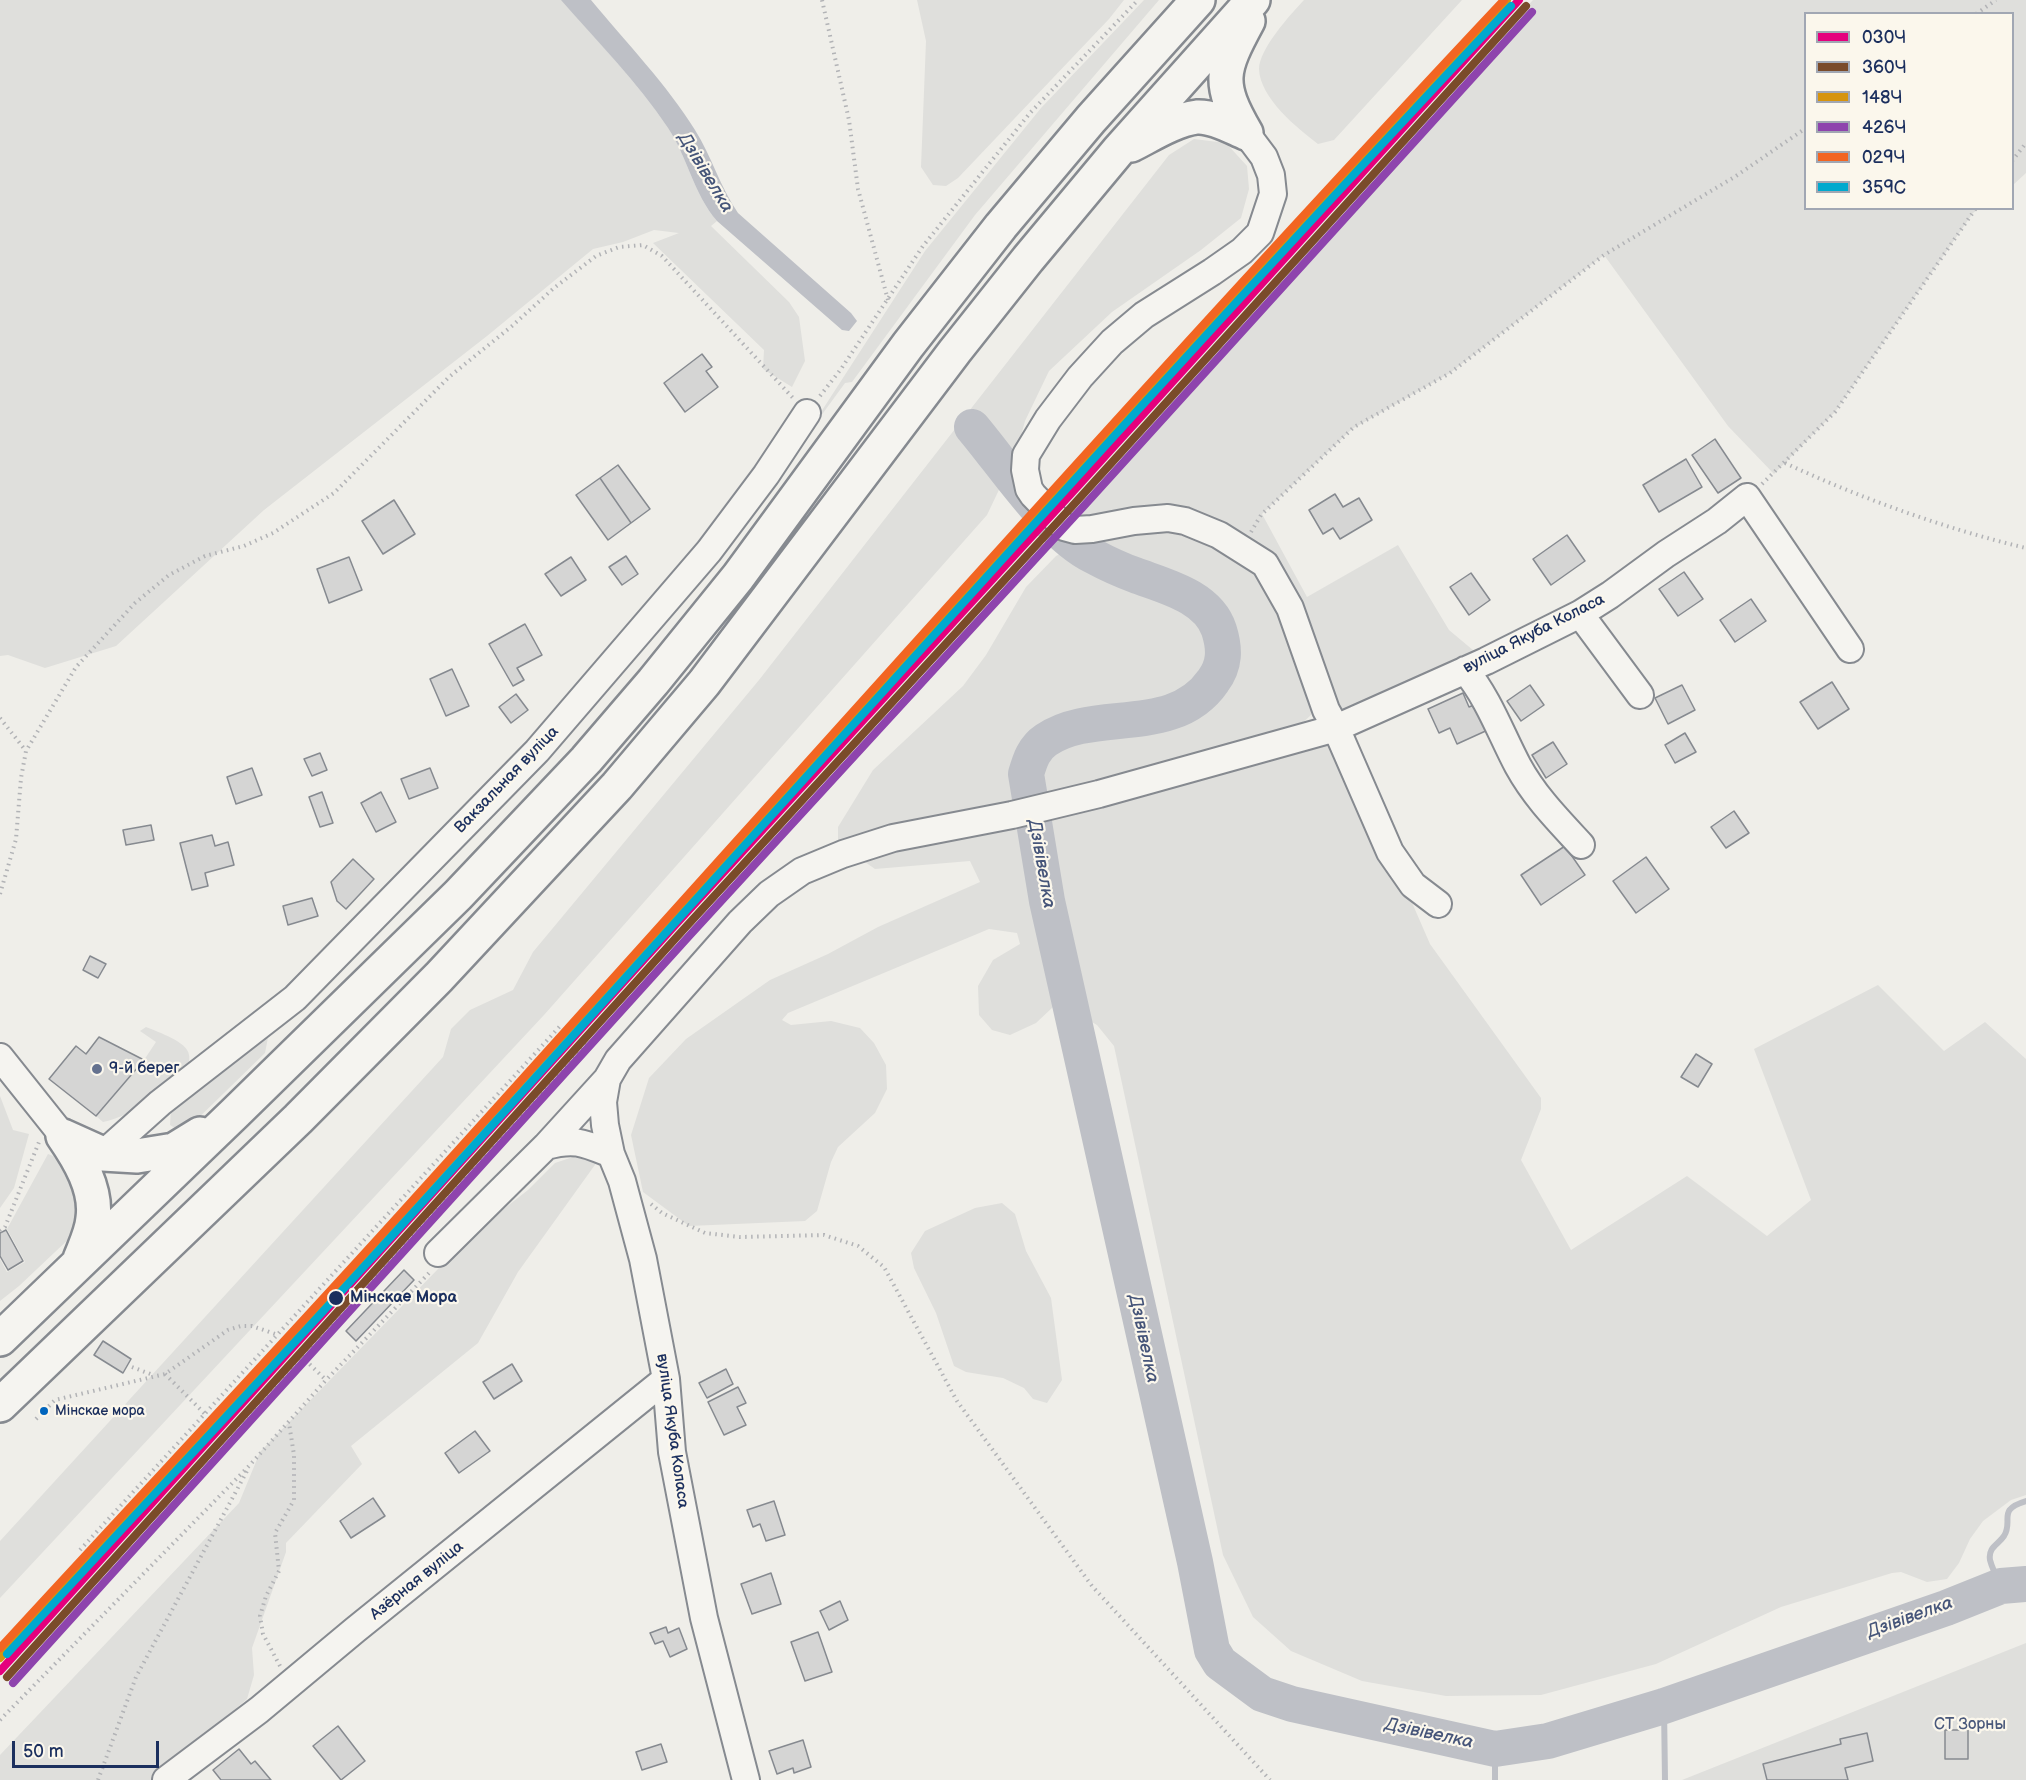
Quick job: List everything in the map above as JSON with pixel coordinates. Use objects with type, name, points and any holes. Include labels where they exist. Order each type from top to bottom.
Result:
[{"type":"highway","points":[[0,1339],[458,895],[586,760],[738,577],[908,345],[1001,226],[1090,119],[1198,0]]},
{"type":"highway","points":[[0,1405],[298,1119],[439,977],[617,786],[704,683],[955,351],[1118,151],[1253,0]]},
{"type":"highway","points":[[1246,133],[1231,107],[1226,88],[1231,52],[1259,0]]},
{"type":"highway","points":[[1118,151],[1175,123],[1198,117],[1216,120],[1246,133]]},
{"type":"highway","points":[[56,1127],[103,1154],[138,1156],[174,1150],[235,1113]]},
{"type":"highway","points":[[56,1127],[81,1162],[94,1203],[93,1220],[79,1262]]},
{"type":"street","points":[[1246,133],[1264,157],[1271,175],[1273,194],[1260,233],[1242,251],[1144,315],[1112,342],[1080,377],[1048,419],[1026,455],[1025,470],[1029,489],[1064,527],[1075,530],[1092,529],[1134,521],[1168,518],[1219,535],[1265,564],[1290,608],[1326,710],[1390,852],[1413,885],[1438,904]]},
{"type":"street","name":"Вакзальная вуліца","points":[[103,1154],[160,1103],[295,998],[537,751],[709,552],[766,475],[807,413]]},
{"type":"street","points":[[1747,497],[1850,649]]},
{"type":"street","name":"вуліца Якуба Коласа","points":[[438,1253],[546,1146],[607,1079],[618,1060],[740,922],[769,894],[802,871],[843,854],[893,838],[1057,804],[1336,728],[1580,615],[1717,521],[1747,497]]},
{"type":"street","points":[[1580,615],[1640,695]]},
{"type":"street","points":[[1465,670],[1480,689],[1519,767],[1539,800],[1581,845]]},
{"type":"street","points":[[0,1057],[56,1127]]},
{"type":"street","name":"вуліца Якуба Коласа","points":[[607,1079],[603,1102],[605,1125],[611,1154],[622,1181],[644,1258],[666,1379],[672,1452],[704,1618],[746,1780]]},
{"type":"street","points":[[546,1146],[564,1141],[582,1142],[611,1154]]},
{"type":"street","name":"Азёрная вуліца","points":[[166,1780],[259,1710],[666,1379]]},
{"type":"path","points":[[822,0],[849,120],[858,189],[888,300]]},
{"type":"path","points":[[0,894],[16,839],[21,778],[26,751],[76,667],[135,603],[169,575],[205,556],[244,546],[273,533],[334,493],[449,377],[512,326],[554,288],[596,256],[619,247],[643,245],[662,256],[807,413],[841,369],[922,246],[1030,113],[1138,0]]},
{"type":"path","points":[[1979,12],[1996,0]]},
{"type":"path","points":[[1241,548],[1261,515],[1354,427],[1450,373],[1604,255],[1736,176],[1804,129]]},
{"type":"path","points":[[2014,160],[2026,143]]},
{"type":"path","points":[[1747,497],[1785,463],[1835,412],[1975,210]]},
{"type":"path","points":[[1785,463],[1866,497],[1978,537],[2026,548]]},
{"type":"path","points":[[0,718],[3,726],[26,751]]},
{"type":"path","points":[[80,1550],[562,1024]]},
{"type":"path","points":[[104,1572],[588,1042]]},
{"type":"path","points":[[0,1230],[5,1227],[56,1127]]},
{"type":"path","points":[[622,1181],[662,1213],[705,1233],[740,1237],[824,1235],[858,1246],[884,1268],[957,1401],[1092,1586],[1270,1780]]},
{"type":"path","points":[[0,1720],[249,1466],[326,1380],[428,1276],[438,1253]]},
{"type":"path","points":[[36,1419],[55,1400],[165,1374],[228,1330],[241,1326],[252,1326],[278,1335]]},
{"type":"path","points":[[301,1356],[326,1380]]},
{"type":"path","points":[[132,1367],[154,1375]]},
{"type":"path","points":[[165,1374],[206,1414]]},
{"type":"path","points":[[288,1423],[294,1455],[294,1500],[275,1533],[279,1571],[266,1596],[260,1616],[263,1634],[289,1684]]},
{"type":"path","points":[[98,1780],[136,1677],[249,1466]]},
{"type":"green space","points":[[0,0],[563,0],[631,79],[668,128],[702,199],[717,221],[711,226],[789,302],[799,317],[805,361],[792,387],[763,369],[764,350],[653,243],[679,233],[654,230],[623,242],[593,249],[487,336],[264,510],[116,646],[45,668],[8,655],[0,656]]},
{"type":"green space","points":[[917,0],[1124,0],[1109,19],[958,178],[946,186],[933,185],[921,167],[926,41]]},
{"type":"green space","points":[[1144,0],[1159,0],[975,215],[852,382],[845,383],[799,446],[925,251],[1041,108]]},
{"type":"green space","points":[[1304,0],[1462,0],[1334,140],[1318,144],[1290,121],[1273,101],[1261,80],[1259,69],[1260,61],[1270,42]]},
{"type":"green space","points":[[1533,0],[2026,0],[2026,173],[2014,184],[2014,12],[1804,12],[1804,210],[1978,210],[1973,213],[1835,412],[1774,474],[1728,426],[1604,255],[1450,373],[1352,429],[1262,514],[1307,597],[1398,545],[1449,630],[1486,661],[1335,721],[1277,569],[1160,506],[1144,506],[1082,523],[1062,512]]},
{"type":"green space","points":[[1194,139],[1226,143],[1247,166],[1249,189],[1241,218],[1201,250],[1112,312],[1049,371],[1025,421],[1016,454],[987,515],[544,1015],[0,1598],[0,1541],[443,1057],[451,1029],[470,1010],[513,990],[533,952],[759,680],[1169,155]]},
{"type":"green space","points":[[1183,524],[1261,571],[1316,699],[1311,715],[1299,726],[1336,728],[1430,944],[1541,1098],[1541,1109],[1521,1160],[1571,1250],[1687,1176],[1767,1236],[1811,1200],[1754,1049],[1878,985],[1944,1051],[1985,1022],[2026,1059],[2026,1495],[2011,1500],[1983,1521],[1947,1579],[1927,1582],[1901,1572],[1892,1573],[1781,1607],[1656,1664],[1541,1695],[1446,1696],[1362,1681],[1291,1651],[1253,1617],[1223,1555],[1114,1046],[1097,1025],[1063,1005],[1053,1007],[1036,1023],[1010,1035],[992,1030],[979,1015],[978,986],[993,960],[1020,944],[1017,933],[989,929],[788,1013],[782,1020],[791,1025],[831,1021],[860,1028],[874,1043],[886,1065],[887,1089],[875,1113],[838,1147],[831,1162],[817,1211],[805,1221],[689,1226],[643,1192],[631,1135],[649,1078],[686,1039],[770,980],[828,954],[878,927],[980,882],[970,861],[875,869],[838,843],[838,827],[873,770],[963,686],[986,655],[1026,587],[1056,556],[1095,534]]},
{"type":"green space","points":[[146,1027],[184,1046],[189,1055],[188,1070],[138,1108],[103,1122],[96,1116],[144,1060],[156,1042],[140,1031]]},
{"type":"green space","points":[[270,1027],[265,1053],[183,1133],[170,1125],[171,1109]]},
{"type":"green space","points":[[0,1096],[13,1130],[29,1134],[14,1188],[0,1208]]},
{"type":"green space","points":[[48,1154],[64,1160],[70,1170],[77,1202],[73,1235],[0,1301],[0,1259],[7,1272],[25,1262],[7,1229]]},
{"type":"green space","points":[[573,1157],[597,1162],[518,1272],[478,1343],[351,1446],[362,1464],[286,1543],[286,1552],[252,1648],[254,1675],[247,1699],[153,1780],[0,1780],[0,1755],[239,1503],[260,1452],[473,1233],[528,1190],[555,1163]]},
{"type":"green space","points":[[1002,1203],[1015,1214],[1026,1251],[1051,1298],[1062,1380],[1047,1403],[1033,1399],[1024,1388],[1003,1378],[966,1372],[954,1366],[936,1313],[914,1268],[911,1253],[925,1231],[975,1208]]},
{"type":"green space","name":"СТ Зорны","points":[[2026,1643],[2026,1780],[1682,1780]]},
{"type":"water","points":[[561,0],[591,0],[684,113],[701,140],[738,213],[851,313],[857,321],[849,331],[842,330],[717,221],[702,199],[675,139],[656,111],[617,62]]},
{"type":"building","points":[[702,354],[712,367],[706,371],[718,387],[685,412],[664,383]]},
{"type":"building","points":[[1715,439],[1741,478],[1718,493],[1692,455]]},
{"type":"building","points":[[1686,459],[1702,487],[1659,512],[1643,485]]},
{"type":"building","points":[[618,465],[650,509],[631,523],[600,478]]},
{"type":"building","points":[[600,478],[631,523],[608,540],[576,495]]},
{"type":"building","points":[[1335,494],[1343,507],[1359,498],[1372,520],[1340,539],[1333,528],[1323,534],[1309,510]]},
{"type":"building","points":[[394,500],[415,534],[383,554],[362,521]]},
{"type":"building","points":[[1567,535],[1585,561],[1551,585],[1533,559]]},
{"type":"building","points":[[626,556],[638,574],[622,585],[609,567]]},
{"type":"building","points":[[349,557],[362,590],[329,603],[317,569]]},
{"type":"building","points":[[571,557],[586,580],[561,596],[545,574]]},
{"type":"building","points":[[1684,572],[1703,599],[1678,616],[1659,589]]},
{"type":"building","points":[[1471,573],[1490,600],[1469,615],[1450,587]]},
{"type":"building","points":[[1751,599],[1766,621],[1735,642],[1720,620]]},
{"type":"building","points":[[525,624],[542,655],[517,668],[524,680],[513,686],[489,644]]},
{"type":"building","points":[[452,669],[469,706],[446,716],[430,679]]},
{"type":"building","points":[[1832,682],[1849,709],[1818,729],[1800,702]]},
{"type":"building","points":[[1530,685],[1544,705],[1521,721],[1507,701]]},
{"type":"building","points":[[1682,685],[1695,710],[1668,724],[1655,698]]},
{"type":"building","points":[[1463,693],[1469,707],[1479,703],[1490,729],[1457,744],[1450,728],[1439,733],[1428,709]]},
{"type":"building","points":[[516,694],[528,710],[511,723],[499,707]]},
{"type":"building","points":[[1685,733],[1696,752],[1675,763],[1665,745]]},
{"type":"building","points":[[1553,742],[1567,764],[1546,778],[1532,755]]},
{"type":"building","points":[[320,753],[327,770],[312,776],[304,759]]},
{"type":"building","points":[[252,768],[262,795],[236,804],[227,777]]},
{"type":"building","points":[[430,768],[438,788],[409,799],[401,779]]},
{"type":"building","points":[[322,792],[333,823],[320,827],[309,797]]},
{"type":"building","points":[[381,792],[396,822],[376,832],[361,803]]},
{"type":"building","points":[[1734,811],[1749,833],[1726,848],[1711,827]]},
{"type":"building","points":[[151,825],[154,840],[126,845],[123,830]]},
{"type":"building","points":[[212,835],[215,846],[228,842],[234,865],[205,873],[208,886],[192,890],[180,843]]},
{"type":"building","points":[[1565,846],[1585,875],[1541,905],[1521,875]]},
{"type":"building","points":[[1646,857],[1669,889],[1636,913],[1613,881]]},
{"type":"building","points":[[353,859],[374,879],[346,909],[337,901],[331,882]]},
{"type":"building","points":[[312,898],[318,916],[288,925],[283,906]]},
{"type":"building","points":[[90,956],[106,964],[98,978],[83,970]]},
{"type":"building","name":"9-й берег","points":[[99,1037],[144,1060],[96,1116],[49,1079],[76,1046],[86,1054]]},
{"type":"building","points":[[1696,1054],[1712,1064],[1698,1087],[1681,1077]]},
{"type":"building","points":[[6,1230],[23,1261],[8,1270],[0,1256],[0,1233]]},
{"type":"building","points":[[404,1270],[414,1280],[356,1341],[346,1331]]},
{"type":"building","points":[[103,1341],[131,1359],[123,1373],[94,1355]]},
{"type":"building","points":[[512,1364],[522,1381],[494,1399],[483,1382]]},
{"type":"building","points":[[726,1369],[733,1384],[707,1398],[699,1383]]},
{"type":"building","points":[[738,1387],[746,1403],[737,1407],[746,1425],[724,1435],[708,1402]]},
{"type":"building","points":[[475,1431],[490,1451],[459,1473],[445,1453]]},
{"type":"building","points":[[373,1498],[385,1516],[351,1538],[340,1521]]},
{"type":"building","points":[[774,1501],[785,1535],[766,1541],[760,1524],[753,1527],[747,1510]]},
{"type":"building","points":[[771,1573],[781,1604],[752,1614],[741,1584]]},
{"type":"building","points":[[840,1601],[848,1620],[829,1630],[820,1611]]},
{"type":"building","points":[[666,1627],[668,1633],[679,1628],[687,1649],[670,1657],[663,1641],[655,1644],[650,1633]]},
{"type":"building","points":[[818,1632],[832,1672],[805,1681],[791,1642]]},
{"type":"building","points":[[338,1726],[365,1761],[341,1780],[313,1746]]},
{"type":"building","points":[[1945,1730],[1968,1730],[1968,1759],[1945,1759]]},
{"type":"building","points":[[1867,1733],[1873,1761],[1845,1768],[1848,1780],[1767,1780],[1763,1764],[1841,1744],[1840,1739]]},
{"type":"building","points":[[803,1740],[811,1767],[794,1773],[793,1768],[777,1774],[769,1751]]},
{"type":"building","points":[[661,1744],[667,1762],[642,1770],[636,1752]]},
{"type":"building","points":[[239,1749],[251,1764],[255,1761],[271,1780],[221,1780],[213,1770]]},
{"type":"waterway","name":"Дзівівелка","points":[[972,427],[1028,498],[1060,532],[1093,556],[1171,588],[1195,601],[1213,618],[1221,637],[1223,657],[1220,669],[1197,699],[1177,710],[1156,716],[1065,730],[1038,747],[1026,774],[1047,901],[1195,1562],[1212,1650],[1220,1663],[1262,1694],[1292,1704],[1495,1749],[1548,1741],[1664,1706],[1946,1608],[2001,1586],[2026,1584]]},
{"type":"waterway","points":[[2001,1586],[1991,1563],[1990,1552],[2007,1530],[2008,1512],[2017,1504],[2026,1501]]},
{"type":"waterway","points":[[1664,1706],[1665,1780]]},
{"type":"waterway","points":[[1495,1749],[1495,1780]]},
{"type":"transit line","name":"029Ч","points":[[0,1648],[353,1266],[1226,300],[1504,0]]},
{"type":"transit line","name":"148Ч","points":[[0,1658],[670,917],[1507,0]]},
{"type":"transit line","name":"030Ч","points":[[0,1671],[677,923],[1069,496],[1519,0]]},
{"type":"transit line","name":"359С","points":[[7,1654],[359,1272],[1233,306],[1511,6]]},
{"type":"transit line","name":"360Ч","points":[[7,1677],[684,929],[1076,502],[1526,6]]},
{"type":"transit line","name":"426Ч","points":[[13,1683],[690,935],[1082,508],[1532,12]]},
{"type":"place","name":"9-й берег","points":[[97,1069]]},
{"type":"place","name":"Мінскае Мора","points":[[336,1298]]},
{"type":"place","name":"Мінскае мора","points":[[44,1411]]}]
